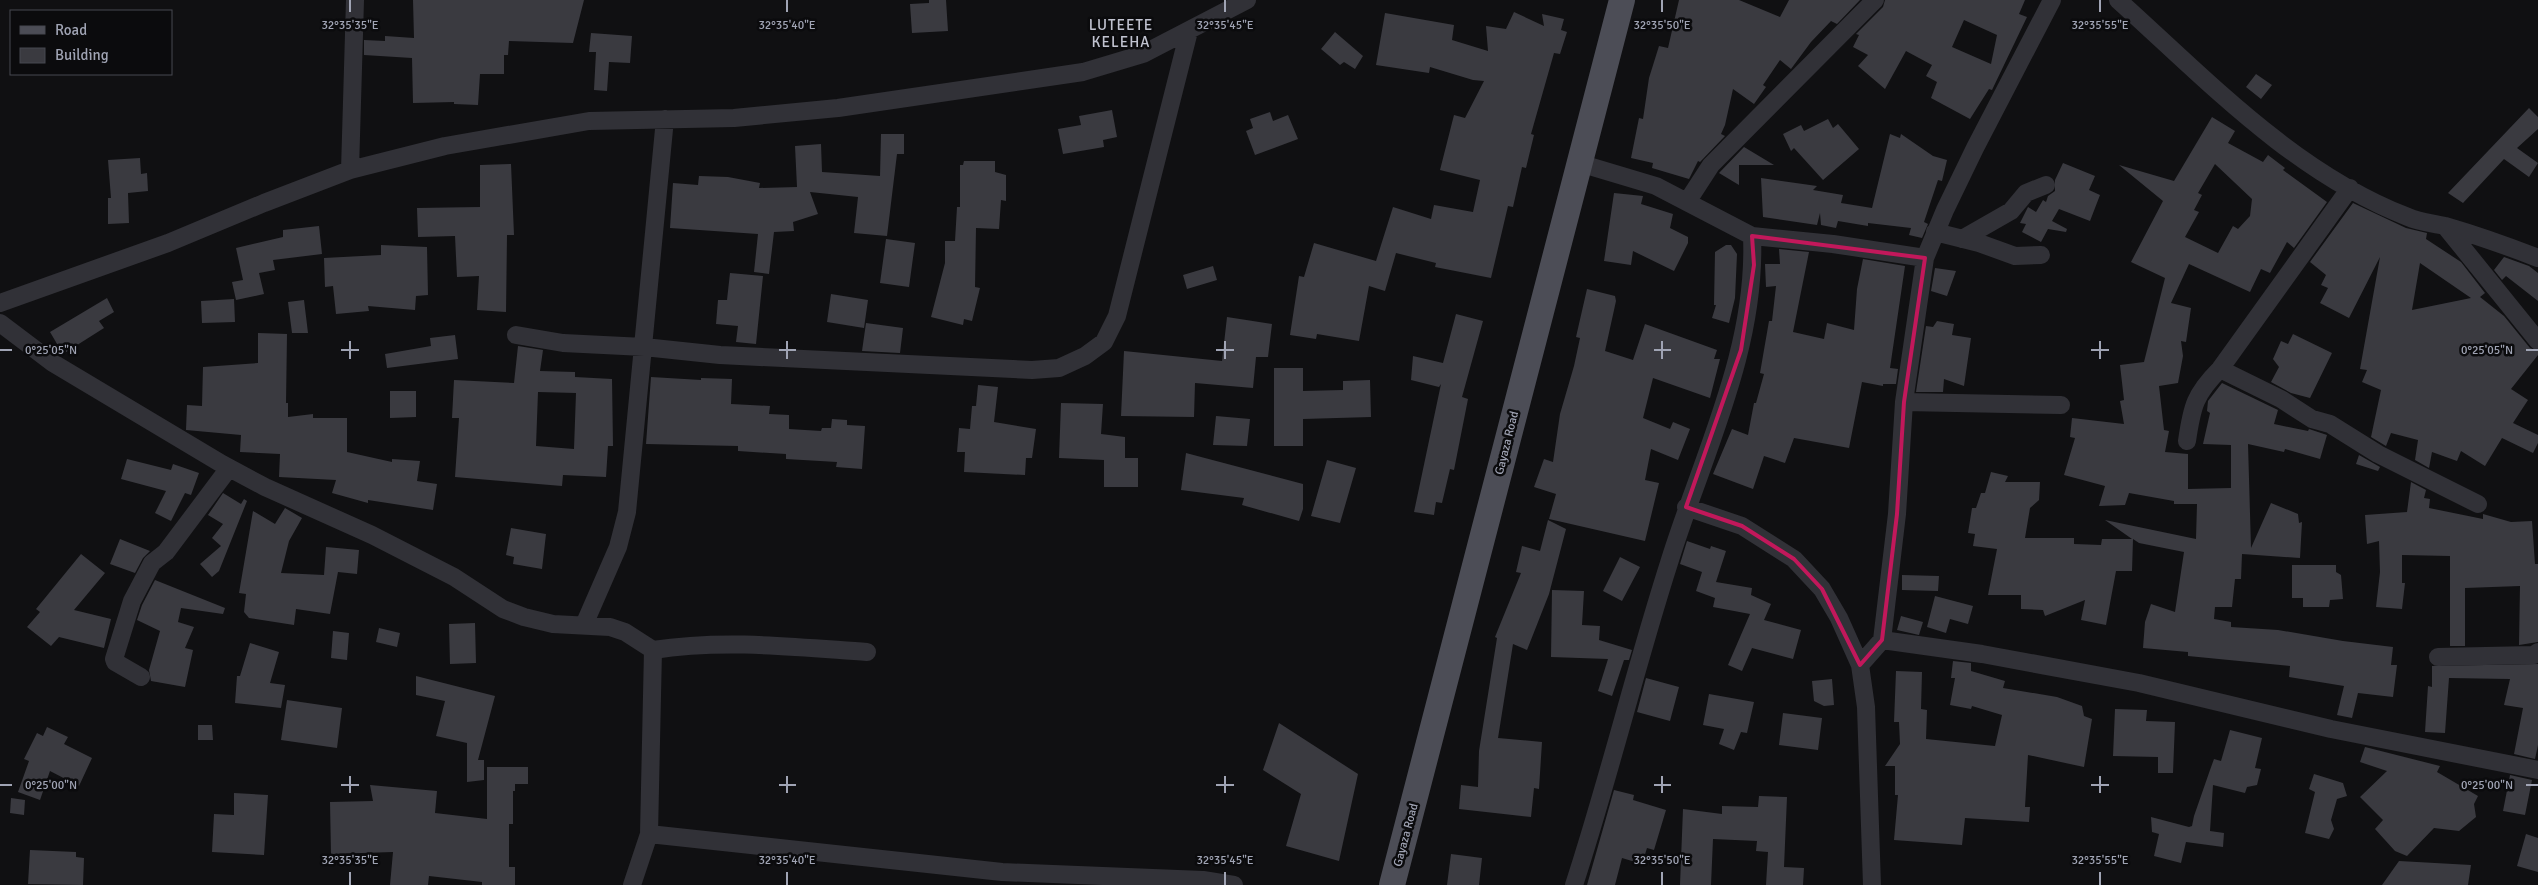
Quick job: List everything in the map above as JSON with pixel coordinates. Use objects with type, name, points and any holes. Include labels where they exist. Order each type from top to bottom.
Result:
[{"type":"main road","name":"Gayaza Road","points":[[1392,885],[1622,0]]},
{"type":"street","points":[[350,170],[355,0]]},
{"type":"street","points":[[0,303],[168,243],[350,170],[444,146],[589,121],[734,118],[838,108],[1083,72],[1143,54],[1247,0]]},
{"type":"street","points":[[1687,202],[1711,164],[1875,0]]},
{"type":"street","points":[[1860,665],[1882,640],[1897,514],[1904,402],[1925,258],[1975,148],[2052,0]]},
{"type":"street","points":[[2118,0],[2280,144],[2350,188],[2409,218],[2444,226],[2538,258]]},
{"type":"street","points":[[516,335],[563,343],[644,347],[720,355],[1032,370],[1060,368],[1085,356],[1104,342],[1117,316],[1189,31]]},
{"type":"street","points":[[584,625],[618,547],[627,512],[665,118]]},
{"type":"street","points":[[1579,163],[1656,186],[1752,236],[1833,244],[1925,258]]},
{"type":"street","points":[[1962,239],[2011,212],[2026,193],[2046,185]]},
{"type":"street","points":[[2187,440],[2191,411],[2201,387],[2220,368],[2350,188]]},
{"type":"street","points":[[2444,226],[2538,341]]},
{"type":"street","points":[[1936,232],[2015,256],[2041,255]]},
{"type":"street","points":[[1574,885],[1686,507],[1730,386],[1741,350],[1754,265],[1752,236]]},
{"type":"street","points":[[0,323],[53,363],[229,468],[265,488],[372,535],[454,577],[503,609],[524,617],[553,624],[610,627],[625,632],[653,650],[688,644],[734,643],[867,652]]},
{"type":"street","points":[[2220,368],[2281,399],[2312,419],[2330,424],[2378,454],[2478,504]]},
{"type":"street","points":[[1904,402],[2062,405]]},
{"type":"street","points":[[141,677],[115,662],[114,659],[132,601],[152,563],[166,552],[229,468]]},
{"type":"street","points":[[1686,507],[1742,526],[1794,559],[1822,588],[1860,665],[1866,707],[1872,885]]},
{"type":"street","points":[[1882,640],[1982,654],[2139,683],[2332,729],[2538,770]]},
{"type":"street","points":[[632,885],[649,834],[653,650]]},
{"type":"street","points":[[2438,657],[2534,655],[2538,652]]},
{"type":"street","points":[[649,834],[744,846],[1002,872],[1118,882],[1203,880],[1234,885]]},
{"type":"highlighted area","points":[[1752,236],[1925,258],[1904,402],[1897,514],[1882,640],[1860,665],[1822,589],[1794,559],[1742,526],[1686,507],[1741,350],[1754,265]]},
{"type":"building","points":[[413,0],[584,0],[573,43],[509,41],[508,55],[504,55],[504,74],[480,74],[478,105],[454,104],[454,102],[413,103],[412,58],[364,55],[364,40],[385,41],[385,36],[414,38]]},
{"type":"building","points":[[929,0],[946,0],[948,31],[912,33],[910,4],[929,3]]},
{"type":"building","points":[[1679,0],[1739,0],[1780,17],[1789,0],[1860,0],[1837,24],[1831,21],[1811,42],[1791,69],[1780,60],[1763,85],[1766,87],[1754,104],[1733,89],[1725,125],[1721,134],[1725,136],[1700,162],[1698,161],[1689,179],[1652,168],[1653,163],[1631,158],[1639,118],[1643,119],[1649,78],[1659,46],[1668,48]]},
{"type":"building","points":[[1885,0],[2025,0],[2019,14],[2027,17],[1992,90],[1989,89],[1970,119],[1931,98],[1937,82],[1926,76],[1932,65],[1906,51],[1885,89],[1858,66],[1868,55],[1853,47],[1859,35],[1856,34],[1883,7]],"holes":[[[1964,20],[1997,35],[1991,64],[1952,47]]]},
{"type":"building","points":[[1514,12],[1544,26],[1542,14],[1564,19],[1561,30],[1567,32],[1560,54],[1554,53],[1531,134],[1534,135],[1526,168],[1522,167],[1513,207],[1508,206],[1491,278],[1435,267],[1436,263],[1396,253],[1385,291],[1369,286],[1359,341],[1317,334],[1316,339],[1290,335],[1299,276],[1304,277],[1314,243],[1376,261],[1393,207],[1431,219],[1434,205],[1473,212],[1480,180],[1440,170],[1454,115],[1465,118],[1484,81],[1473,80],[1430,67],[1429,73],[1376,65],[1385,13],[1454,25],[1452,40],[1488,51],[1486,26],[1506,29]]},
{"type":"building","points":[[1335,32],[1363,56],[1355,69],[1344,62],[1340,65],[1321,49]]},
{"type":"building","points":[[591,33],[632,36],[630,63],[609,62],[607,91],[594,90],[596,52],[589,52]]},
{"type":"building","points":[[2256,74],[2272,85],[2261,99],[2246,87]]},
{"type":"building","points":[[2529,108],[2538,117],[2538,129],[2517,148],[2538,163],[2529,177],[2504,159],[2463,203],[2448,193]]},
{"type":"building","points":[[1112,110],[1117,137],[1103,140],[1104,147],[1063,154],[1058,129],[1081,125],[1079,116]]},
{"type":"building","points":[[1270,112],[1273,121],[1288,115],[1298,139],[1255,155],[1246,131],[1253,128],[1250,119]]},
{"type":"building","points":[[2212,117],[2235,131],[2228,143],[2263,162],[2268,155],[2285,168],[2283,170],[2327,202],[2294,248],[2287,242],[2270,273],[2261,269],[2250,292],[2189,264],[2171,303],[2191,308],[2186,342],[2181,341],[2183,356],[2178,383],[2159,386],[2164,430],[2169,431],[2165,452],[2188,454],[2188,489],[2231,488],[2231,445],[2203,444],[2210,413],[2207,411],[2208,401],[2222,383],[2278,410],[2274,424],[2308,431],[2309,429],[2327,435],[2320,459],[2285,449],[2284,452],[2248,444],[2251,548],[2271,503],[2298,514],[2299,523],[2302,522],[2300,558],[2242,554],[2241,579],[2235,579],[2232,607],[2215,607],[2214,619],[2231,622],[2231,627],[2278,630],[2393,647],[2391,665],[2397,665],[2393,697],[2358,693],[2352,718],[2337,715],[2344,686],[2289,677],[2290,666],[2188,656],[2188,652],[2143,648],[2145,622],[2151,604],[2175,612],[2184,552],[2139,543],[2133,539],[2132,571],[2116,571],[2106,625],[2081,620],[2085,600],[2045,616],[2043,610],[2021,609],[2021,595],[1988,595],[1997,549],[1973,546],[1975,534],[1968,533],[1972,508],[1976,508],[1981,493],[1985,493],[1991,472],[2008,476],[2005,482],[2040,482],[2039,500],[2030,508],[2025,538],[2074,538],[2074,544],[2101,545],[2102,539],[2132,539],[2105,520],[2196,539],[2197,504],[2174,504],[2174,501],[2129,493],[2125,505],[2099,506],[2105,486],[2064,475],[2075,438],[2070,437],[2072,418],[2124,424],[2120,401],[2124,400],[2120,365],[2144,362],[2165,278],[2131,262],[2163,201],[2119,165],[2174,181]],"holes":[[[2215,164],[2252,199],[2250,216],[2238,229],[2233,226],[2218,253],[2185,237],[2199,212],[2194,210],[2202,195],[2198,193]]]},
{"type":"building","points":[[1828,119],[1833,128],[1838,124],[1859,149],[1823,180],[1794,148],[1791,151],[1783,134],[1801,125],[1804,131]]},
{"type":"building","points":[[881,134],[904,134],[904,154],[897,154],[887,236],[854,233],[858,197],[810,192],[818,214],[793,222],[794,231],[774,232],[769,274],[754,272],[758,234],[670,228],[673,183],[698,185],[699,176],[728,177],[760,183],[759,188],[797,187],[795,146],[821,144],[822,172],[880,176]]},
{"type":"building","points":[[1890,134],[1900,138],[1901,134],[1933,156],[1947,160],[1942,181],[1938,180],[1924,222],[1928,224],[1922,238],[1909,235],[1911,228],[1868,223],[1868,226],[1838,221],[1836,228],[1821,225],[1820,213],[1817,225],[1763,217],[1761,178],[1817,186],[1813,190],[1843,195],[1841,203],[1872,208]]},
{"type":"building","points":[[1744,147],[1774,165],[1739,165],[1739,185],[1719,173]]},
{"type":"building","points":[[140,158],[141,174],[147,173],[148,191],[128,193],[129,223],[108,224],[108,198],[111,198],[108,160]]},
{"type":"building","points":[[964,161],[995,161],[995,172],[1006,175],[1006,201],[1001,200],[999,229],[976,228],[975,287],[980,288],[972,321],[964,319],[963,325],[931,317],[945,263],[945,241],[955,241],[957,207],[960,207],[960,165],[963,165]]},
{"type":"building","points":[[2063,163],[2095,176],[2089,190],[2100,195],[2090,221],[2059,209],[2052,221],[2067,229],[2066,232],[2048,229],[2041,242],[2022,232],[2026,224],[2020,223],[2028,207],[2036,212],[2043,200],[2046,202],[2048,196],[2055,191],[2055,180]]},
{"type":"building","points":[[511,164],[514,235],[507,235],[506,312],[477,310],[479,276],[457,277],[455,236],[418,237],[417,208],[480,207],[480,165]]},
{"type":"building","points":[[1614,193],[1643,196],[1641,204],[1673,214],[1670,228],[1688,237],[1688,243],[1674,271],[1633,251],[1631,265],[1604,261]]},
{"type":"building","points":[[2353,203],[2406,228],[2427,233],[2426,239],[2461,262],[2485,293],[2480,297],[2504,316],[2530,348],[2538,351],[2538,355],[2511,389],[2528,400],[2513,423],[2538,435],[2538,443],[2533,453],[2502,438],[2485,466],[2461,451],[2457,461],[2432,452],[2429,468],[2415,460],[2418,440],[2391,433],[2386,446],[2371,437],[2381,390],[2362,382],[2367,370],[2360,369],[2380,257],[2349,318],[2320,303],[2328,288],[2321,285],[2326,275],[2310,262]],"holes":[[[2420,263],[2471,298],[2412,310]]]},
{"type":"building","points":[[319,226],[322,254],[273,260],[275,270],[259,273],[264,294],[236,300],[232,282],[243,280],[236,248],[283,237],[283,230]]},
{"type":"building","points":[[886,239],[915,243],[909,287],[880,283]]},
{"type":"building","points":[[381,245],[427,247],[428,295],[416,296],[415,310],[368,306],[369,311],[336,314],[333,286],[325,287],[324,258],[381,255]]},
{"type":"building","points":[[1726,245],[1731,245],[1737,254],[1735,298],[1729,323],[1712,318],[1716,305],[1714,305],[1715,252]]},
{"type":"building","points":[[1779,249],[1809,252],[1793,332],[1824,339],[1827,323],[1854,330],[1857,289],[1863,259],[1905,266],[1890,368],[1898,369],[1896,384],[1883,384],[1883,386],[1862,382],[1849,448],[1794,438],[1785,463],[1764,456],[1753,489],[1713,474],[1732,429],[1748,435],[1754,403],[1756,403],[1764,374],[1760,373],[1769,321],[1772,321],[1776,286],[1766,287],[1765,264],[1780,264]]},
{"type":"building","points":[[2504,257],[2529,266],[2538,273],[2538,301],[2506,276],[2502,280],[2494,270]]},
{"type":"building","points":[[1213,266],[1217,280],[1187,289],[1183,275]]},
{"type":"building","points":[[1935,268],[1956,271],[1947,296],[1931,291]]},
{"type":"building","points":[[730,273],[763,276],[756,344],[736,342],[738,326],[716,324],[718,300],[727,300]]},
{"type":"building","points":[[1587,289],[1615,296],[1616,301],[1605,351],[1633,360],[1645,324],[1717,350],[1714,359],[1720,359],[1710,398],[1653,378],[1643,418],[1670,429],[1673,422],[1690,429],[1678,460],[1651,449],[1645,480],[1659,483],[1645,541],[1549,519],[1556,494],[1534,487],[1544,459],[1553,462],[1560,414],[1580,338],[1576,337]]},
{"type":"building","points":[[831,294],[868,300],[864,328],[827,322]]},
{"type":"building","points":[[107,298],[114,312],[99,321],[104,328],[63,354],[50,332]]},
{"type":"building","points":[[234,299],[235,322],[202,323],[201,301]]},
{"type":"building","points":[[304,300],[308,333],[292,333],[288,302]]},
{"type":"building","points":[[1456,314],[1483,321],[1462,397],[1468,399],[1454,470],[1450,469],[1442,503],[1436,502],[1434,515],[1414,512],[1441,384],[1439,387],[1411,380],[1413,356],[1443,363]]},
{"type":"building","points":[[1227,317],[1272,324],[1268,357],[1256,357],[1253,388],[1195,383],[1194,417],[1121,416],[1124,351],[1222,361]]},
{"type":"building","points":[[1937,321],[1954,324],[1952,335],[1971,338],[1964,386],[1944,379],[1943,392],[1916,392],[1926,326],[1933,327]]},
{"type":"building","points":[[866,323],[903,328],[900,353],[862,351]]},
{"type":"building","points":[[258,333],[287,334],[286,403],[288,403],[288,417],[313,414],[313,418],[347,418],[347,452],[392,462],[392,459],[420,461],[417,481],[437,484],[433,510],[368,500],[368,503],[332,493],[336,480],[279,477],[280,454],[240,452],[241,435],[186,430],[187,405],[202,406],[203,367],[258,363]]},
{"type":"building","points":[[2293,334],[2332,353],[2310,398],[2291,393],[2271,382],[2279,367],[2273,359],[2281,341],[2288,344]]},
{"type":"building","points":[[455,335],[458,359],[387,368],[385,354],[431,346],[430,338]]},
{"type":"building","points":[[518,346],[543,350],[540,371],[575,372],[575,377],[612,379],[613,446],[608,446],[606,477],[563,475],[562,486],[455,477],[459,418],[452,418],[454,380],[514,383]],"holes":[[[538,392],[576,393],[574,449],[536,446]]]},
{"type":"building","points":[[1274,368],[1303,368],[1303,391],[1343,390],[1343,381],[1370,380],[1371,417],[1303,419],[1303,446],[1274,446]]},
{"type":"building","points":[[651,377],[701,380],[701,378],[732,379],[731,404],[770,406],[769,414],[789,415],[789,429],[821,431],[822,428],[831,428],[832,419],[847,420],[847,425],[865,426],[862,469],[836,467],[837,462],[786,459],[786,454],[738,451],[738,446],[646,444]]},
{"type":"building","points":[[978,385],[998,387],[994,422],[1036,429],[1032,458],[1026,458],[1025,475],[964,472],[965,452],[957,452],[959,428],[970,429],[972,406],[976,406]]},
{"type":"building","points":[[390,391],[416,391],[416,417],[390,418]]},
{"type":"building","points":[[1061,403],[1103,404],[1101,434],[1125,437],[1125,458],[1138,458],[1138,487],[1104,487],[1104,460],[1059,458]]},
{"type":"building","points":[[1216,416],[1250,419],[1247,446],[1213,445]]},
{"type":"building","points":[[1186,453],[1303,484],[1303,509],[1299,521],[1242,505],[1244,498],[1181,490]]},
{"type":"building","points":[[2359,455],[2380,467],[2378,471],[2356,464]]},
{"type":"building","points":[[127,459],[171,470],[173,464],[199,473],[191,495],[185,493],[171,521],[155,513],[166,491],[121,479]]},
{"type":"building","points":[[1327,460],[1356,468],[1340,523],[1311,516]]},
{"type":"building","points":[[2411,482],[2426,490],[2424,498],[2430,499],[2429,508],[2483,519],[2483,514],[2511,522],[2532,521],[2535,564],[2538,564],[2538,642],[2519,645],[2520,586],[2465,588],[2465,646],[2450,646],[2450,556],[2402,555],[2402,583],[2405,583],[2402,609],[2376,607],[2380,572],[2379,541],[2367,544],[2365,515],[2407,512]]},
{"type":"building","points":[[223,493],[241,504],[244,499],[247,501],[219,571],[212,577],[200,564],[221,546],[212,538],[223,524],[208,515]]},
{"type":"building","points":[[285,508],[302,518],[289,541],[281,573],[324,575],[326,547],[359,550],[357,574],[338,572],[330,614],[296,609],[294,625],[249,618],[244,612],[246,594],[239,593],[253,511],[275,524]]},
{"type":"building","points":[[1548,520],[1566,529],[1549,594],[1527,650],[1513,644],[1498,738],[1542,742],[1539,789],[1534,788],[1531,817],[1459,809],[1461,785],[1478,787],[1479,751],[1497,638],[1495,637],[1521,573],[1516,572],[1522,546],[1540,551]]},
{"type":"building","points":[[511,528],[546,534],[542,569],[513,564],[514,557],[506,555]]},
{"type":"building","points":[[120,539],[150,551],[143,558],[135,573],[110,564]]},
{"type":"building","points":[[1687,541],[1710,549],[1711,546],[1726,551],[1716,582],[1752,588],[1751,595],[1771,604],[1764,620],[1801,630],[1793,659],[1752,648],[1742,671],[1728,665],[1750,614],[1713,607],[1715,598],[1696,591],[1702,572],[1680,564]]},
{"type":"building","points":[[81,554],[105,573],[74,610],[111,619],[104,648],[59,637],[51,646],[27,627],[40,612],[36,609]]},
{"type":"building","points":[[1620,557],[1640,567],[1622,601],[1603,591]]},
{"type":"building","points":[[2292,565],[2336,565],[2336,572],[2341,575],[2343,599],[2330,600],[2329,607],[2303,607],[2303,598],[2292,598]]},
{"type":"building","points":[[1902,575],[1939,576],[1938,591],[1902,590]]},
{"type":"building","points":[[155,580],[225,608],[223,614],[181,608],[178,622],[194,627],[185,648],[193,650],[185,687],[151,681],[149,670],[160,631],[137,620],[142,605]]},
{"type":"building","points":[[1552,590],[1584,591],[1582,625],[1600,626],[1599,640],[1632,650],[1629,660],[1624,660],[1612,696],[1598,691],[1608,659],[1551,657]]},
{"type":"building","points":[[1935,596],[1973,606],[1968,624],[1950,619],[1946,633],[1927,627]]},
{"type":"building","points":[[1901,616],[1923,622],[1919,635],[1897,630]]},
{"type":"building","points":[[475,623],[476,663],[450,664],[449,624]]},
{"type":"building","points":[[379,628],[400,633],[397,647],[376,642]]},
{"type":"building","points":[[333,631],[349,633],[347,660],[331,658]]},
{"type":"building","points":[[250,643],[279,652],[270,683],[285,685],[281,708],[235,703],[237,676],[240,676]]},
{"type":"building","points":[[1953,661],[1971,663],[1971,671],[2005,681],[2003,688],[2057,697],[2082,706],[2084,716],[2092,719],[2084,767],[2028,755],[2025,807],[2030,807],[2029,822],[1965,818],[1962,845],[1894,840],[1898,795],[1895,795],[1895,766],[1885,766],[1900,744],[1899,722],[1894,722],[1896,671],[1922,672],[1921,709],[1927,710],[1926,739],[1995,746],[2002,715],[1972,706],[1971,709],[1950,705],[1955,678],[1951,678]]},
{"type":"building","points":[[2538,664],[2538,745],[2535,759],[2514,754],[2523,708],[2504,705],[2510,679],[2449,678],[2445,733],[2425,732],[2428,686],[2432,687],[2432,666]]},
{"type":"building","points":[[416,676],[495,696],[478,760],[484,760],[484,780],[467,782],[467,743],[436,736],[445,701],[416,695]]},
{"type":"building","points":[[1646,678],[1679,687],[1670,721],[1637,712]]},
{"type":"building","points":[[1832,679],[1834,705],[1824,706],[1814,701],[1812,681]]},
{"type":"building","points":[[1709,694],[1754,702],[1747,733],[1741,732],[1734,750],[1719,744],[1724,729],[1703,725]]},
{"type":"building","points":[[287,700],[342,708],[337,748],[281,740]]},
{"type":"building","points":[[2115,709],[2147,710],[2146,721],[2175,722],[2173,773],[2158,773],[2158,757],[2113,756]]},
{"type":"building","points":[[1783,713],[1822,718],[1818,750],[1779,745]]},
{"type":"building","points":[[1279,723],[1358,774],[1339,861],[1286,846],[1301,794],[1263,770]]},
{"type":"building","points":[[198,725],[212,725],[213,740],[198,740]]},
{"type":"building","points":[[47,727],[68,737],[64,744],[92,758],[79,786],[50,771],[40,800],[18,792],[29,761],[24,759],[37,733],[43,736]]},
{"type":"building","points":[[2230,730],[2262,738],[2255,768],[2261,769],[2257,785],[2247,787],[2245,793],[2213,785],[2210,831],[2224,833],[2223,847],[2186,842],[2181,863],[2154,856],[2159,834],[2152,832],[2151,817],[2189,827],[2192,826],[2214,759],[2221,761]]},
{"type":"building","points":[[2365,747],[2440,766],[2437,772],[2478,796],[2474,804],[2476,817],[2459,831],[2434,828],[2407,856],[2395,851],[2375,829],[2383,820],[2360,797],[2387,771],[2360,762]]},
{"type":"building","points":[[487,767],[528,767],[528,784],[515,784],[515,791],[513,791],[513,824],[509,824],[509,867],[515,867],[515,885],[482,885],[482,882],[429,876],[428,885],[390,885],[393,852],[331,854],[330,802],[373,801],[370,785],[437,791],[435,813],[487,819]]},
{"type":"building","points":[[2314,774],[2343,783],[2347,796],[2337,799],[2331,820],[2334,829],[2329,839],[2305,833],[2315,792],[2309,789]]},
{"type":"building","points":[[2510,775],[2532,780],[2525,815],[2503,811]]},
{"type":"building","points":[[1614,790],[1634,795],[1633,800],[1666,810],[1654,850],[1647,848],[1642,864],[1622,858],[1615,885],[1587,885]]},
{"type":"building","points":[[234,793],[268,795],[264,855],[212,852],[214,814],[234,815]]},
{"type":"building","points":[[1759,796],[1787,797],[1784,867],[1804,868],[1803,885],[1766,885],[1768,852],[1756,851],[1757,841],[1713,839],[1711,885],[1680,885],[1683,809],[1722,814],[1722,806],[1758,807]]},
{"type":"building","points":[[11,798],[25,800],[24,815],[10,813]]},
{"type":"building","points":[[2526,834],[2538,838],[2538,872],[2517,866]]},
{"type":"building","points":[[30,850],[76,852],[76,857],[84,858],[83,885],[28,884]]},
{"type":"building","points":[[1451,854],[1482,858],[1479,885],[1447,885]]},
{"type":"building","points":[[2399,861],[2471,865],[2468,885],[2382,885]]},
{"type":"district","name":"LUTEETE KELEHA","points":[[1121,34]]}]
